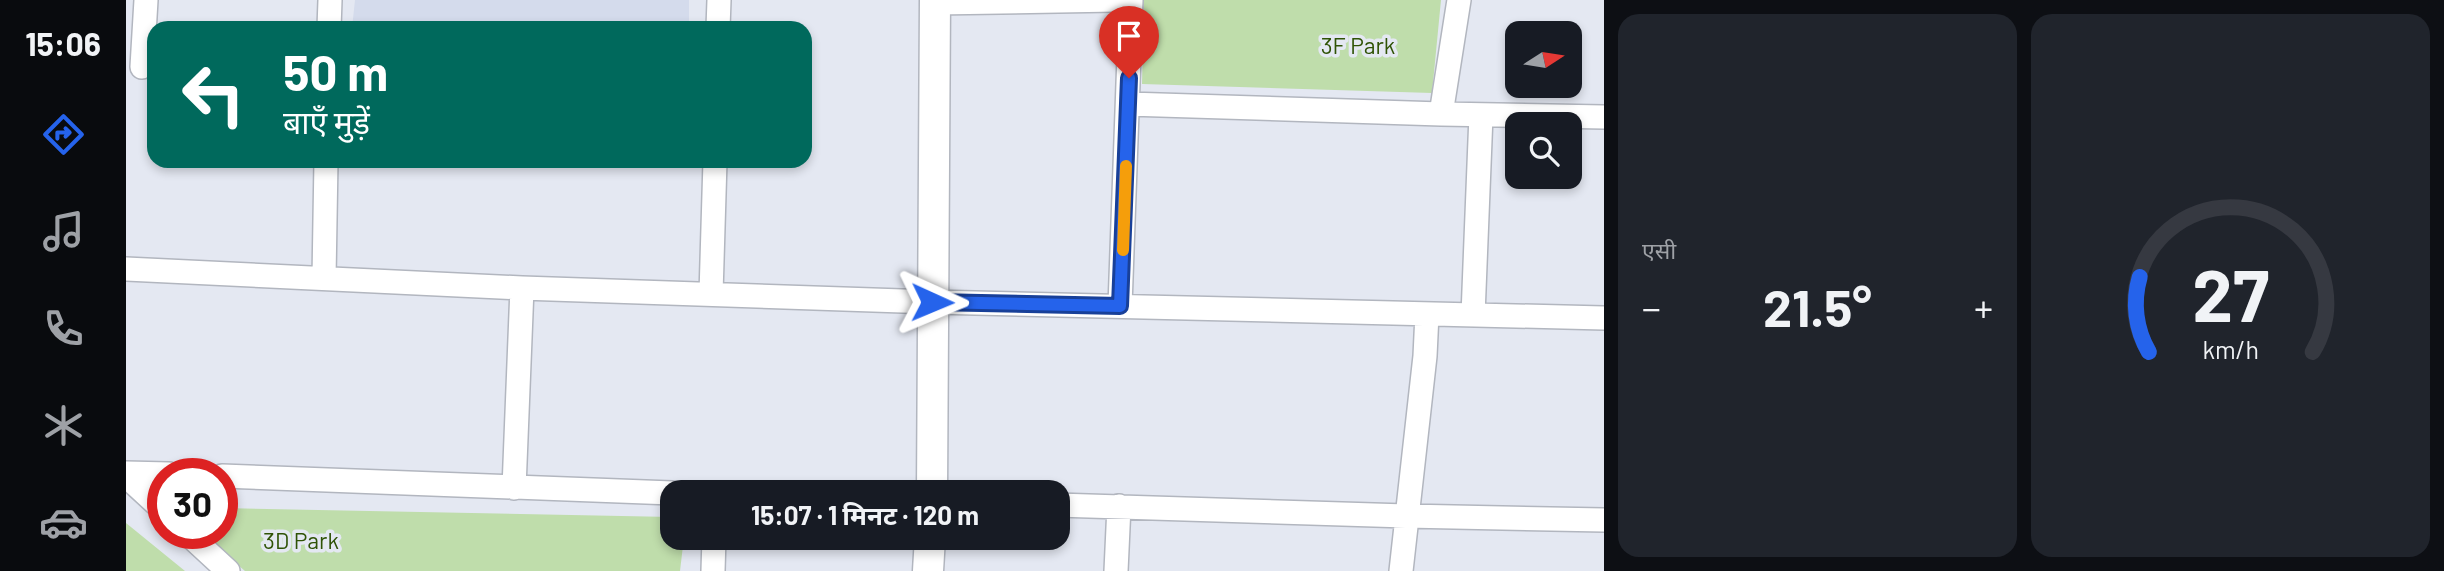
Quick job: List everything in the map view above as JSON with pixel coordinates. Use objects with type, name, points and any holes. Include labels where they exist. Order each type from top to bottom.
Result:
[{"type":"street","points":[[141,67],[146,0]]},
{"type":"street","points":[[329,21],[330,0]]},
{"type":"street","points":[[718,21],[719,0]]},
{"type":"street","points":[[932,480],[935,2],[1116,0]]},
{"type":"street","points":[[1120,306],[1132,0]]},
{"type":"street","points":[[1441,114],[1459,0]]},
{"type":"street","points":[[1128,104],[1604,117]]},
{"type":"street","points":[[1473,315],[1481,115]]},
{"type":"street","points":[[324,278],[326,168]]},
{"type":"street","points":[[711,294],[715,168]]},
{"type":"street","points":[[126,269],[522,288],[932,302],[1604,318]]},
{"type":"street","points":[[514,488],[522,288]]},
{"type":"street","points":[[1401,571],[1425,356],[1427,314]]},
{"type":"street","points":[[126,474],[147,474]]},
{"type":"street","points":[[126,474],[147,494]]},
{"type":"street","points":[[238,477],[660,493]]},
{"type":"street","points":[[1070,505],[1604,520]]},
{"type":"street","points":[[1116,571],[1119,506]]},
{"type":"street","points":[[204,549],[228,571]]},
{"type":"street","points":[[713,571],[714,550]]},
{"type":"street","points":[[928,571],[929,550]]},
{"type":"shaded area","points":[[355,0],[689,0],[689,21],[353,21]]},
{"type":"green space","name":"3F Park","points":[[1144,0],[1441,0],[1432,93],[1142,84]]},
{"type":"green space","name":"3D Park","points":[[238,508],[660,517],[660,550],[682,550],[680,571],[245,571],[219,549],[238,549]]},
{"type":"green space","points":[[126,523],[147,540],[147,549],[158,549],[185,571],[126,571]]},
{"type":"slow traffic","points":[[1123,250],[1126,166]]},
{"type":"route","points":[[932,302],[1120,306],[1129,78]]}]
